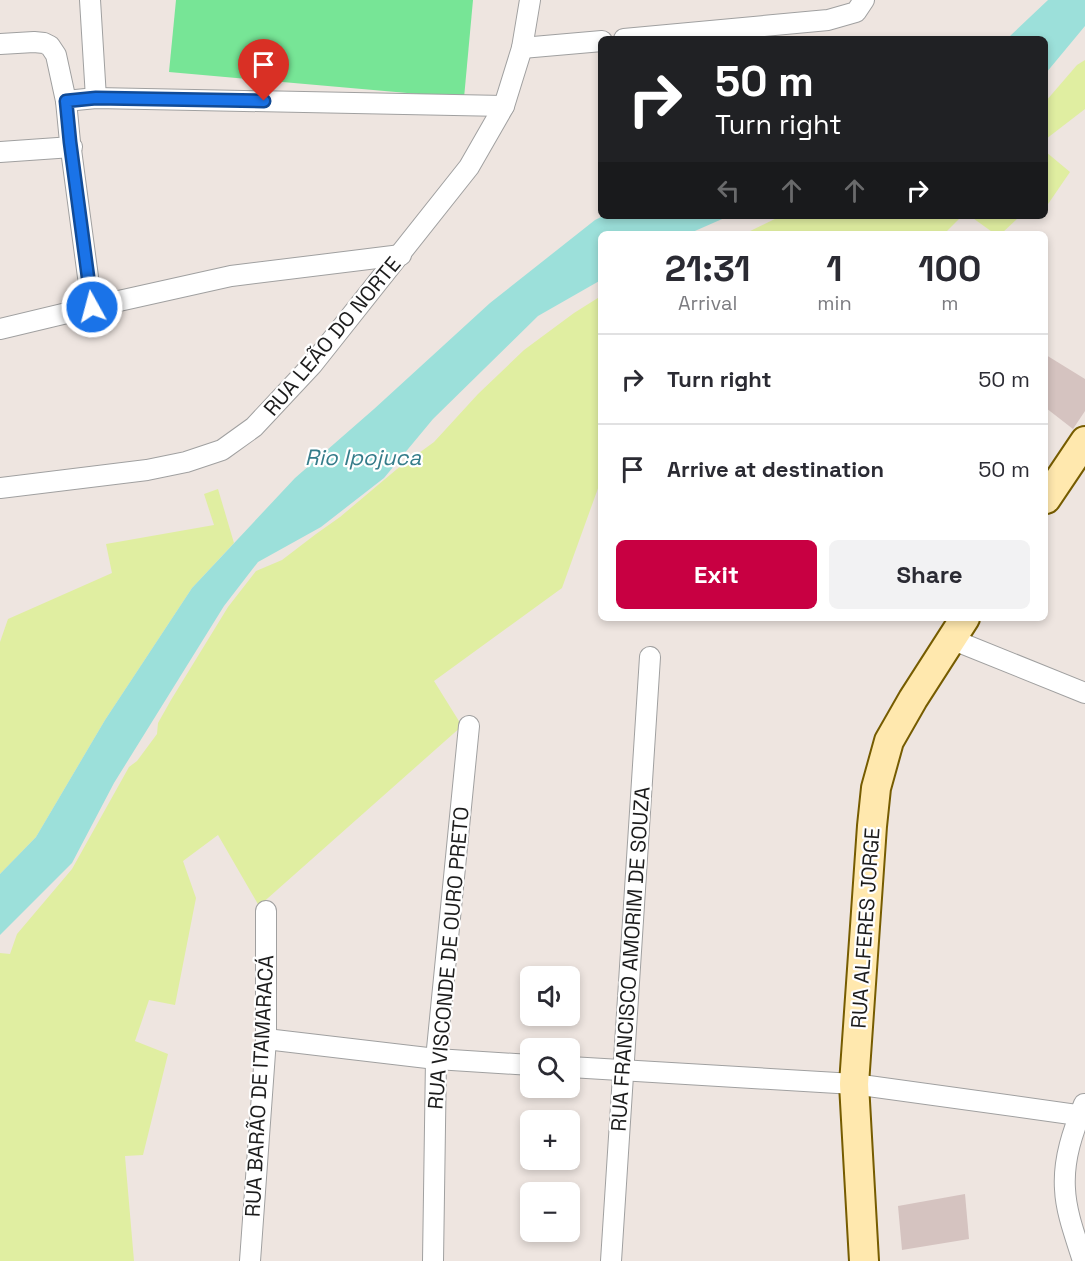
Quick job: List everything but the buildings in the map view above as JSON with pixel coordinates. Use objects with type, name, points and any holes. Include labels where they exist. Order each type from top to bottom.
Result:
[{"type":"street","points":[[90,0],[96,98]]},
{"type":"street","name":"RUA LEÃO DO NORTE","points":[[0,488],[147,470],[186,462],[222,450],[254,427],[312,365],[469,167],[504,105],[522,48],[530,0]]},
{"type":"street","points":[[656,36],[828,20],[856,12],[864,1]]},
{"type":"street","points":[[522,48],[598,41]]},
{"type":"street","points":[[0,44],[44,43],[50,46],[56,56],[66,101],[92,307]]},
{"type":"street","points":[[66,101],[96,98],[504,105]]},
{"type":"street","points":[[0,152],[72,147]]},
{"type":"street","points":[[0,329],[231,276],[401,255]]},
{"type":"street","points":[[1048,497],[1085,441]]},
{"type":"street","points":[[958,628],[1085,693]]},
{"type":"street","name":"RUA ALFERES JORGE","points":[[864,1261],[854,1084],[876,788],[889,741],[958,628]]},
{"type":"street","name":"RUA FRANCISCO AMORIM DE SOUZA","points":[[611,1261],[650,657]]},
{"type":"street","name":"RUA VISCONDE DE OURO PRETO","points":[[433,1261],[436,1059],[469,726]]},
{"type":"street","name":"RUA BARÃO DE ITAMARACÁ","points":[[250,1261],[266,1039],[266,910]]},
{"type":"street","points":[[266,1039],[436,1059],[520,1064]]},
{"type":"street","points":[[580,1068],[854,1084],[1083,1111],[1072,1137],[1065,1166],[1068,1208],[1083,1261]]},
{"type":"green space","points":[[176,0],[473,0],[464,98],[169,72]]},
{"type":"green space","points":[[1085,60],[1085,109],[1048,137],[1048,99],[1077,65]]},
{"type":"green space","points":[[1048,154],[1070,172],[1048,204]]},
{"type":"green space","points":[[775,219],[959,219],[947,231],[750,231]]},
{"type":"green space","points":[[974,219],[1017,219],[1004,231],[991,231]]},
{"type":"green space","points":[[598,298],[598,488],[562,588],[434,681],[462,726],[259,906],[218,835],[183,861],[196,898],[175,1005],[149,1000],[135,1041],[168,1054],[143,1155],[125,1156],[134,1261],[0,1261],[0,953],[10,954],[17,934],[72,869],[129,767],[137,761],[157,734],[158,723],[171,700],[228,607],[256,571],[282,560],[434,442],[478,394],[524,350]]},
{"type":"green space","points":[[218,489],[234,543],[192,588],[105,720],[36,837],[0,874],[0,642],[8,619],[112,573],[106,544],[214,525],[204,494]]},
{"type":"water","points":[[1048,0],[1085,0],[1085,26],[1048,71],[1048,36],[1010,36]]},
{"type":"water","name":"Rio Ipojuca","points":[[722,219],[695,231],[598,231],[598,282],[538,316],[433,419],[384,478],[321,527],[258,562],[224,606],[114,783],[72,863],[0,935],[0,874],[36,837],[105,720],[192,588],[295,478],[490,303],[595,220]]},
{"type":"route","points":[[92,307],[66,101],[96,98],[264,101]]}]
